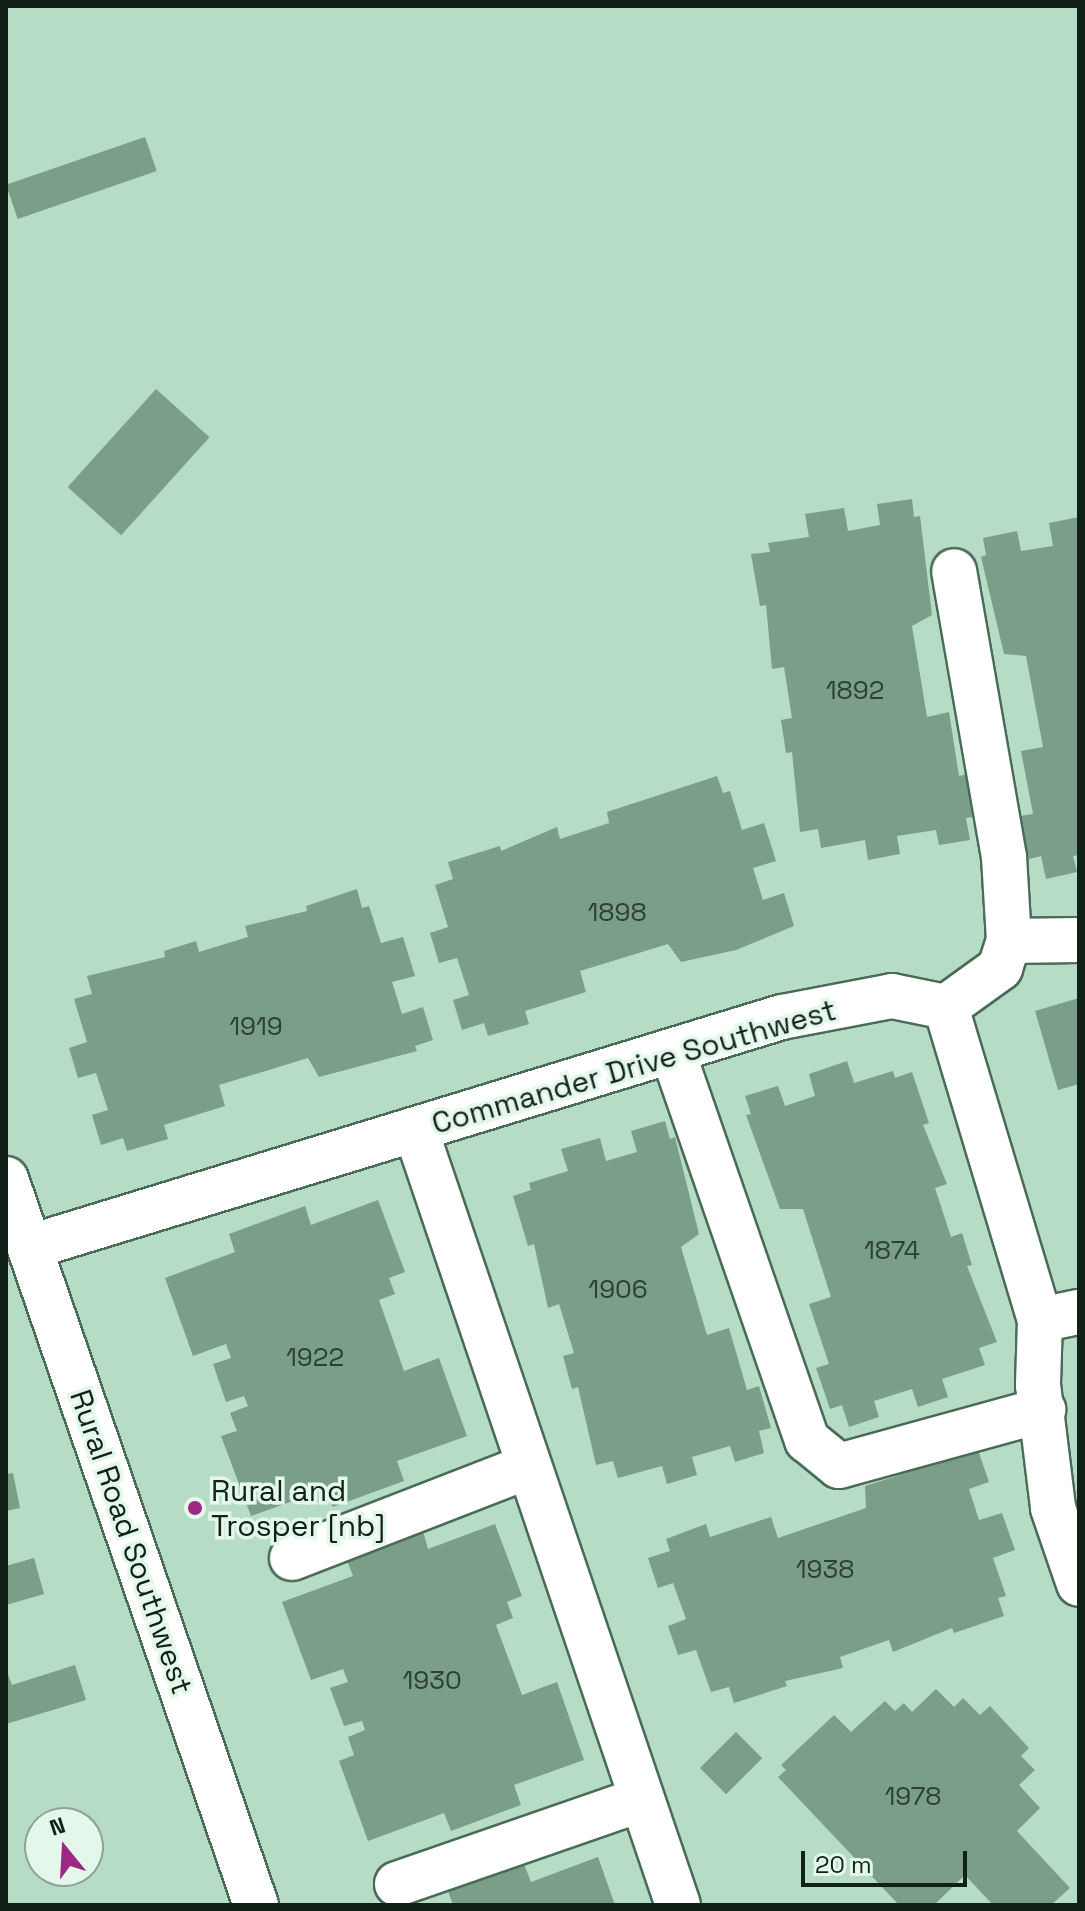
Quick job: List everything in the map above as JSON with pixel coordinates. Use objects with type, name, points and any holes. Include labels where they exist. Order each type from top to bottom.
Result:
[{"type":"street","points":[[954,571],[1004,857],[1009,941],[1000,968],[946,1007],[1060,1316],[1043,1410],[1053,1508],[1079,1584]]},
{"type":"street","points":[[1009,941],[1079,940]]},
{"type":"street","name":"Commander Drive Southwest","points":[[30,1247],[673,1053],[782,1017],[892,996],[946,1007]]},
{"type":"street","points":[[673,1053],[807,1440],[839,1466],[1043,1410]]},
{"type":"street","points":[[416,1131],[678,1905]]},
{"type":"street","name":"Rural Road Southwest","points":[[6,1179],[256,1905]]},
{"type":"street","points":[[292,1558],[529,1466]]},
{"type":"street","points":[[397,1884],[642,1799]]},
{"type":"building","points":[[145,137],[157,171],[18,219],[6,185]]},
{"type":"building","points":[[156,389],[210,437],[121,535],[68,487]]},
{"type":"building","points":[[912,499],[914,517],[920,516],[932,615],[912,626],[927,717],[949,712],[959,776],[972,773],[979,816],[966,818],[970,840],[939,845],[936,830],[897,836],[900,854],[868,860],[865,840],[821,848],[818,829],[800,832],[792,752],[786,753],[781,720],[792,718],[784,667],[772,669],[766,605],[760,606],[751,554],[770,552],[768,543],[809,537],[805,514],[844,508],[848,531],[880,525],[877,504]]},
{"type":"building","points":[[1079,517],[1079,855],[1073,856],[1077,872],[1046,879],[1041,856],[1029,859],[1020,816],[1033,814],[1021,751],[1043,747],[1026,656],[1004,654],[981,557],[986,555],[983,538],[1017,531],[1021,551],[1053,546],[1049,523]]},
{"type":"building","points":[[717,776],[723,793],[730,791],[742,830],[764,823],[776,861],[753,868],[763,900],[784,893],[794,926],[736,950],[681,962],[668,944],[580,971],[586,992],[525,1011],[529,1024],[488,1036],[484,1023],[462,1030],[453,1000],[469,995],[457,958],[439,963],[430,933],[448,927],[435,885],[453,879],[448,862],[500,846],[501,851],[557,827],[560,839],[609,823],[607,812]]},
{"type":"building","points":[[357,889],[362,908],[369,906],[381,943],[403,937],[415,976],[392,982],[402,1014],[423,1007],[433,1040],[415,1046],[417,1051],[319,1077],[308,1058],[219,1085],[225,1106],[164,1125],[168,1139],[127,1151],[123,1138],[101,1145],[92,1115],[108,1110],[96,1073],[78,1078],[69,1048],[87,1042],[74,999],[92,994],[87,976],[165,957],[164,951],[196,941],[199,952],[248,937],[245,926],[307,911],[306,906]]},
{"type":"building","points":[[1079,998],[1079,1084],[1058,1090],[1035,1011]]},
{"type":"building","points":[[847,1061],[854,1083],[893,1071],[895,1078],[912,1072],[929,1123],[923,1125],[947,1184],[935,1188],[951,1237],[962,1233],[972,1265],[967,1266],[997,1342],[979,1348],[985,1365],[942,1379],[948,1397],[918,1407],[912,1389],[874,1401],[879,1417],[849,1427],[842,1405],[830,1409],[816,1368],[829,1364],[809,1304],[831,1297],[803,1209],[780,1209],[746,1115],[751,1114],[745,1096],[778,1086],[785,1106],[815,1096],[809,1074]]},
{"type":"building","points":[[665,1121],[670,1139],[675,1137],[699,1234],[681,1247],[707,1335],[729,1328],[747,1390],[759,1386],[771,1428],[759,1431],[764,1453],[735,1462],[730,1446],[692,1457],[697,1475],[667,1484],[662,1466],[618,1478],[613,1461],[596,1465],[578,1387],[572,1389],[563,1356],[574,1353],[559,1304],[548,1308],[534,1244],[528,1246],[513,1196],[531,1190],[529,1183],[568,1171],[561,1149],[600,1138],[606,1161],[637,1152],[631,1131]]},
{"type":"building","points":[[378,1200],[405,1272],[389,1278],[395,1294],[379,1300],[404,1371],[439,1358],[467,1436],[397,1461],[404,1481],[333,1507],[326,1489],[251,1516],[221,1436],[237,1431],[230,1413],[248,1406],[244,1396],[226,1402],[213,1364],[231,1358],[226,1344],[193,1356],[165,1278],[235,1252],[229,1234],[305,1206],[311,1225]]},
{"type":"building","points":[[978,1450],[989,1482],[969,1489],[979,1520],[1002,1513],[1015,1550],[993,1558],[1006,1596],[998,1598],[1004,1616],[954,1633],[952,1628],[893,1652],[889,1640],[840,1657],[843,1668],[785,1681],[787,1686],[734,1703],[729,1687],[711,1692],[696,1650],[678,1655],[668,1626],[686,1619],[673,1583],[658,1588],[648,1558],[670,1551],[666,1539],[706,1524],[710,1537],[771,1517],[778,1538],[866,1508],[865,1486]]},
{"type":"building","points":[[13,1473],[20,1508],[6,1511],[6,1474]]},
{"type":"building","points":[[495,1524],[522,1596],[507,1602],[513,1618],[496,1625],[522,1695],[557,1682],[584,1760],[514,1785],[521,1805],[451,1831],[444,1813],[368,1841],[339,1761],[354,1755],[348,1737],[365,1730],[362,1721],[344,1726],[330,1688],[348,1682],[343,1669],[311,1680],[282,1602],[353,1576],[346,1558],[423,1531],[428,1549]]},
{"type":"building","points":[[34,1558],[44,1594],[6,1605],[6,1566]]},
{"type":"building","points":[[75,1665],[86,1700],[6,1724],[6,1669],[12,1685]]},
{"type":"building","points":[[936,1689],[954,1707],[963,1698],[980,1715],[990,1706],[1029,1748],[1021,1756],[1035,1770],[1019,1785],[1040,1808],[1017,1831],[1070,1888],[1051,1905],[993,1905],[965,1875],[934,1905],[899,1905],[778,1777],[786,1770],[781,1765],[834,1715],[851,1732],[885,1701],[895,1711],[904,1703],[912,1712]]},
{"type":"building","points":[[736,1732],[762,1758],[726,1794],[700,1768]]},
{"type":"building","points":[[598,1857],[615,1905],[453,1905],[448,1891],[524,1864],[531,1882]]},
{"type":"place","name":"Rural and Trosper [nb]","points":[[195,1508]]}]
